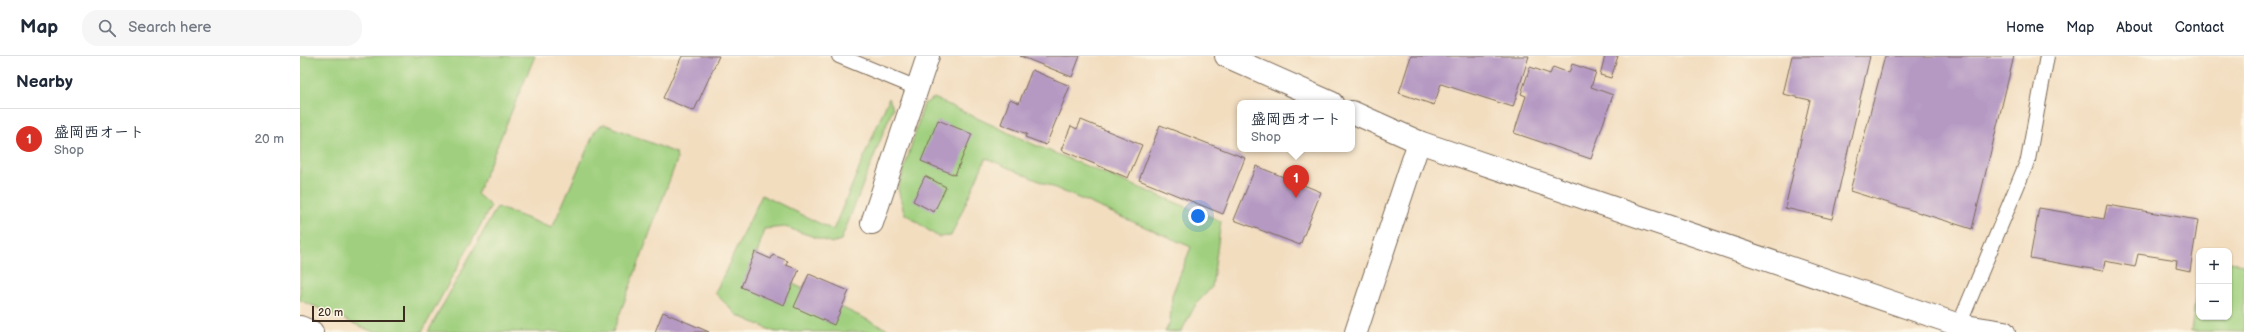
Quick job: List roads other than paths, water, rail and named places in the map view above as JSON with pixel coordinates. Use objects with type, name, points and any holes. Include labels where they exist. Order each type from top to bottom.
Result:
[{"type":"street","points":[[872,223],[928,56]]},
{"type":"street","points":[[1232,57],[1325,100]]},
{"type":"street","points":[[1355,113],[1419,142],[1959,325],[2004,332]]},
{"type":"street","points":[[1356,332],[1419,142]]},
{"type":"street","points":[[300,327],[312,332]]},
{"type":"lane","points":[[839,56],[917,88]]},
{"type":"lane","points":[[1959,325],[2028,160],[2047,56]]},
{"type":"place","name":"盛岡西オート","points":[[1296,198]]}]
